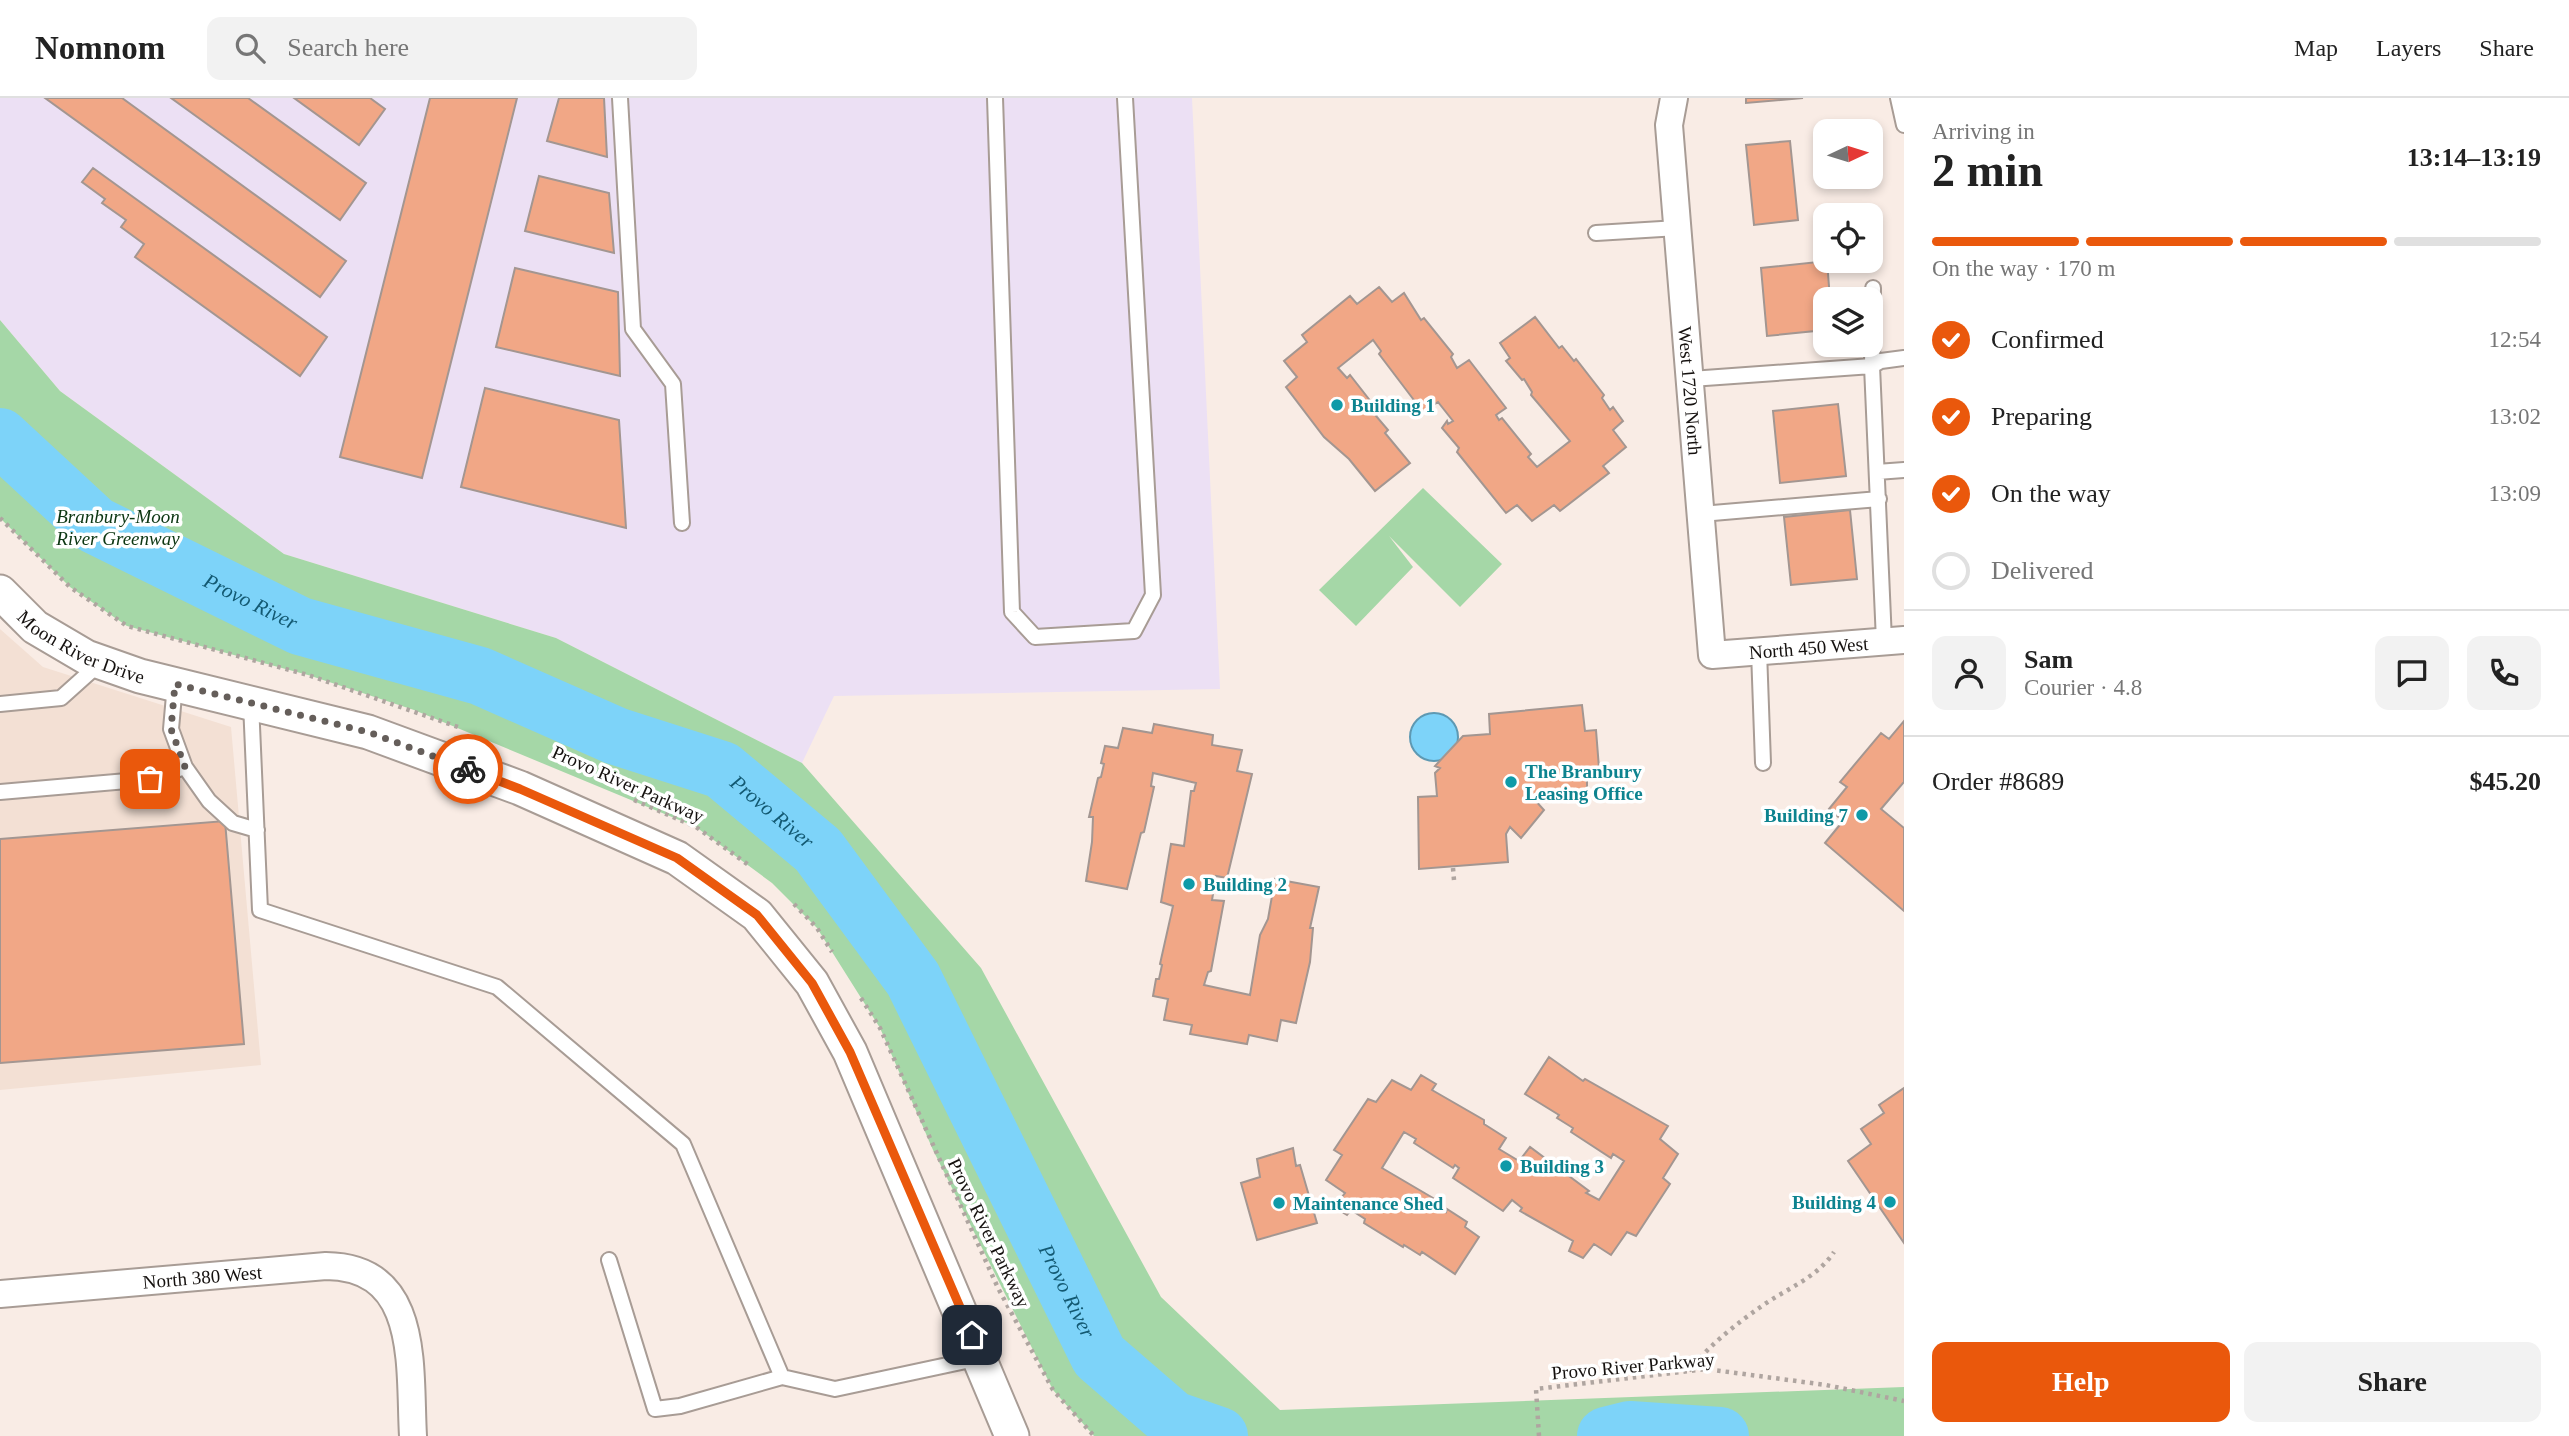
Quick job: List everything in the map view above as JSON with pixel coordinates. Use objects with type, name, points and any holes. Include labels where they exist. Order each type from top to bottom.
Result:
[{"type":"street","name":"West 1720 North","points":[[1657,98],[1669,125]]},
{"type":"street","name":"West 1720 North","points":[[1674,98],[1669,125],[1712,655]]},
{"type":"street","name":"Moon River Drive","points":[[0,592],[35,627],[101,662],[175,684],[368,732],[520,789],[677,858],[757,915],[812,983],[850,1052],[1014,1433]]},
{"type":"street","name":"North 450 West","points":[[1712,655],[1894,640]]},
{"type":"street","name":"North 380 West","points":[[0,1294],[336,1266],[362,1270],[394,1300],[403,1318],[407,1339],[413,1436]]},
{"type":"lane","points":[[620,98],[634,328],[673,384],[682,523]]},
{"type":"lane","points":[[995,98],[1012,612],[1035,637],[1133,631],[1153,595],[1125,98]]},
{"type":"lane","points":[[1898,98],[1904,125]]},
{"type":"lane","points":[[1596,233],[1678,228]]},
{"type":"lane","points":[[1871,357],[1879,499],[1894,640]]},
{"type":"lane","points":[[1691,379],[1871,366],[1881,361],[1904,358]]},
{"type":"lane","points":[[1877,472],[1904,470]]},
{"type":"lane","points":[[1701,514],[1879,499]]},
{"type":"lane","points":[[1759,651],[1763,763]]},
{"type":"lane","points":[[0,704],[61,698],[101,662]]},
{"type":"lane","points":[[175,684],[171,729],[185,767],[209,801],[225,816],[233,823],[257,830]]},
{"type":"lane","points":[[251,703],[260,910],[497,987],[683,1144],[782,1377]]},
{"type":"lane","points":[[0,792],[150,779],[185,767]]},
{"type":"lane","points":[[609,1260],[655,1409],[680,1406],[782,1377],[835,1389],[954,1366],[981,1358]]},
{"type":"path","points":[[0,518],[69,587],[127,626],[308,675],[465,730]]},
{"type":"path","name":"Provo River Parkway","points":[[626,796],[696,827],[761,875]]},
{"type":"path","points":[[1453,868],[1454,880]]},
{"type":"path","points":[[790,901],[817,928],[838,961]]},
{"type":"path","name":"Provo River Parkway","points":[[859,995],[880,1028],[939,1162],[1010,1310],[1053,1390],[1094,1436]]},
{"type":"path","points":[[1689,1371],[1698,1359],[1760,1307],[1825,1266],[1834,1252]]},
{"type":"path","name":"Provo River Parkway","points":[[1539,1436],[1536,1389],[1706,1369],[1813,1383],[1904,1401]]},
{"type":"shaded area","points":[[0,98],[1192,98],[1220,689],[834,696],[802,763],[556,638],[284,554],[60,391],[0,320]]},
{"type":"shaded area","points":[[0,629],[43,667],[231,727],[261,1065],[0,1090]]},
{"type":"green space","name":"Branbury-Moon River Greenway","points":[[0,320],[60,391],[284,554],[556,638],[802,763],[981,968],[1161,1297],[1280,1410],[1904,1387],[1904,1436],[1094,1436],[1053,1390],[933,1150],[880,1028],[817,928],[772,883],[696,827],[414,710],[308,675],[127,626],[70,587],[0,518]]},
{"type":"green space","points":[[1423,488],[1502,564],[1460,607],[1389,536],[1413,567],[1356,626],[1319,590]]},
{"type":"water","points":[[1434,713],[1451,720],[1458,737],[1451,754],[1434,761],[1417,754],[1410,737],[1417,720]]},
{"type":"building","points":[[45,98],[122,98],[346,261],[320,297]]},
{"type":"building","points":[[171,98],[248,98],[366,183],[340,220]]},
{"type":"building","points":[[294,98],[370,98],[385,109],[359,145]]},
{"type":"building","points":[[430,98],[517,98],[422,478],[340,457]]},
{"type":"building","points":[[559,98],[604,98],[607,157],[547,141]]},
{"type":"building","points":[[1746,98],[1803,98],[1746,103]]},
{"type":"building","points":[[1790,141],[1798,220],[1754,225],[1746,145]]},
{"type":"building","points":[[93,168],[327,337],[300,376],[135,257],[144,244],[121,227],[126,220],[102,203],[105,199],[82,182]]},
{"type":"building","points":[[539,176],[609,193],[614,253],[525,231]]},
{"type":"building","points":[[1813,262],[1813,273],[1828,273],[1829,287],[1813,287],[1813,331],[1767,336],[1761,268]]},
{"type":"building","points":[[515,268],[618,292],[620,376],[496,347]]},
{"type":"building","name":"Building 1","points":[[1379,287],[1392,302],[1404,293],[1421,320],[1424,318],[1453,354],[1451,357],[1457,368],[1469,360],[1506,408],[1496,415],[1499,420],[1502,418],[1531,454],[1528,457],[1537,467],[1570,441],[1531,395],[1532,392],[1524,379],[1522,380],[1506,361],[1510,358],[1500,343],[1535,317],[1559,348],[1562,346],[1574,361],[1576,359],[1604,395],[1602,398],[1610,410],[1613,407],[1623,421],[1613,430],[1626,447],[1603,466],[1609,473],[1560,511],[1554,505],[1532,521],[1517,505],[1506,513],[1457,452],[1459,448],[1442,428],[1447,421],[1448,424],[1453,421],[1438,402],[1423,412],[1379,354],[1381,351],[1373,340],[1338,368],[1347,378],[1350,375],[1379,412],[1376,416],[1388,430],[1385,433],[1410,463],[1375,491],[1349,459],[1324,437],[1286,387],[1297,377],[1284,361],[1307,342],[1302,335],[1350,296],[1357,304]]},
{"type":"building","points":[[485,388],[619,420],[626,528],[461,487]]},
{"type":"building","points":[[1838,404],[1846,476],[1780,483],[1773,411]]},
{"type":"building","points":[[1850,510],[1857,579],[1791,585],[1784,517]]},
{"type":"building","name":"The Branbury Leasing Office","points":[[1582,705],[1585,731],[1596,730],[1599,768],[1587,770],[1587,792],[1533,798],[1544,810],[1521,838],[1510,827],[1506,834],[1508,862],[1419,869],[1418,797],[1437,796],[1435,773],[1440,768],[1435,766],[1463,736],[1490,734],[1489,714]]},
{"type":"building","name":"Building 7","points":[[1904,721],[1904,782],[1881,809],[1904,828],[1904,911],[1825,843],[1843,821],[1829,809],[1847,787],[1840,782],[1881,733],[1889,739]]},
{"type":"building","name":"Building 2","points":[[1154,724],[1213,735],[1212,745],[1242,750],[1237,771],[1252,774],[1227,878],[1216,876],[1212,900],[1224,901],[1211,971],[1208,972],[1204,985],[1250,995],[1260,935],[1268,919],[1275,879],[1319,887],[1310,928],[1313,928],[1310,962],[1296,1023],[1281,1020],[1277,1041],[1249,1035],[1247,1044],[1190,1034],[1192,1025],[1164,1020],[1168,999],[1153,996],[1156,979],[1159,979],[1173,906],[1161,902],[1171,844],[1184,846],[1191,791],[1194,791],[1196,783],[1153,773],[1151,786],[1154,787],[1144,832],[1141,833],[1127,889],[1086,881],[1092,842],[1093,817],[1089,817],[1104,764],[1101,763],[1105,746],[1118,748],[1123,728],[1152,733]]},
{"type":"building","points":[[225,821],[244,1044],[0,1063],[0,839]]},
{"type":"building","name":"Building 3","points":[[1549,1057],[1583,1081],[1585,1079],[1668,1126],[1660,1139],[1678,1154],[1663,1178],[1670,1184],[1636,1236],[1627,1232],[1611,1255],[1594,1244],[1583,1258],[1569,1251],[1573,1241],[1520,1211],[1522,1208],[1512,1200],[1503,1211],[1453,1178],[1459,1168],[1455,1165],[1453,1168],[1414,1143],[1416,1139],[1404,1132],[1382,1168],[1433,1198],[1433,1202],[1446,1212],[1447,1209],[1467,1222],[1465,1227],[1479,1237],[1455,1274],[1422,1252],[1420,1255],[1404,1245],[1403,1247],[1364,1223],[1365,1219],[1351,1210],[1347,1215],[1334,1207],[1345,1193],[1326,1180],[1342,1155],[1334,1150],[1368,1099],[1376,1102],[1392,1080],[1411,1090],[1421,1075],[1436,1084],[1432,1090],[1484,1120],[1484,1124],[1506,1138],[1499,1149],[1519,1161],[1530,1147],[1589,1191],[1586,1193],[1599,1200],[1624,1161],[1613,1154],[1611,1158],[1571,1132],[1573,1128],[1557,1118],[1559,1115],[1525,1094]]},
{"type":"building","name":"Building 4","points":[[1904,1088],[1904,1243],[1848,1161],[1871,1144],[1861,1129],[1884,1113],[1879,1105]]},
{"type":"building","name":"Maintenance Shed","points":[[1293,1148],[1296,1166],[1300,1165],[1317,1223],[1257,1240],[1241,1183],[1260,1177],[1257,1159]]},
{"type":"waterway","name":"Provo River","points":[[0,437],[95,525],[300,626],[480,676],[616,736],[722,770],[818,850],[913,979],[1099,1356],[1173,1420],[1219,1436]]},
{"type":"waterway","name":"Provo River","points":[[1606,1436],[1630,1430],[1720,1436]]},
{"type":"way so far","points":[[150,779],[185,767],[171,729],[175,684],[368,732],[468,769]]},
{"type":"place","name":"Building 1","points":[[1337,405]]},
{"type":"place","name":"The Branbury Leasing Office","points":[[1511,782]]},
{"type":"place","name":"Building 7","points":[[1862,815]]},
{"type":"place","name":"Building 2","points":[[1189,884]]},
{"type":"place","name":"Building 3","points":[[1506,1166]]},
{"type":"place","name":"Building 4","points":[[1890,1202]]},
{"type":"place","name":"Maintenance Shed","points":[[1279,1203]]},
{"type":"route","points":[[468,769],[677,858],[757,915],[812,983],[850,1052],[972,1335]]}]
